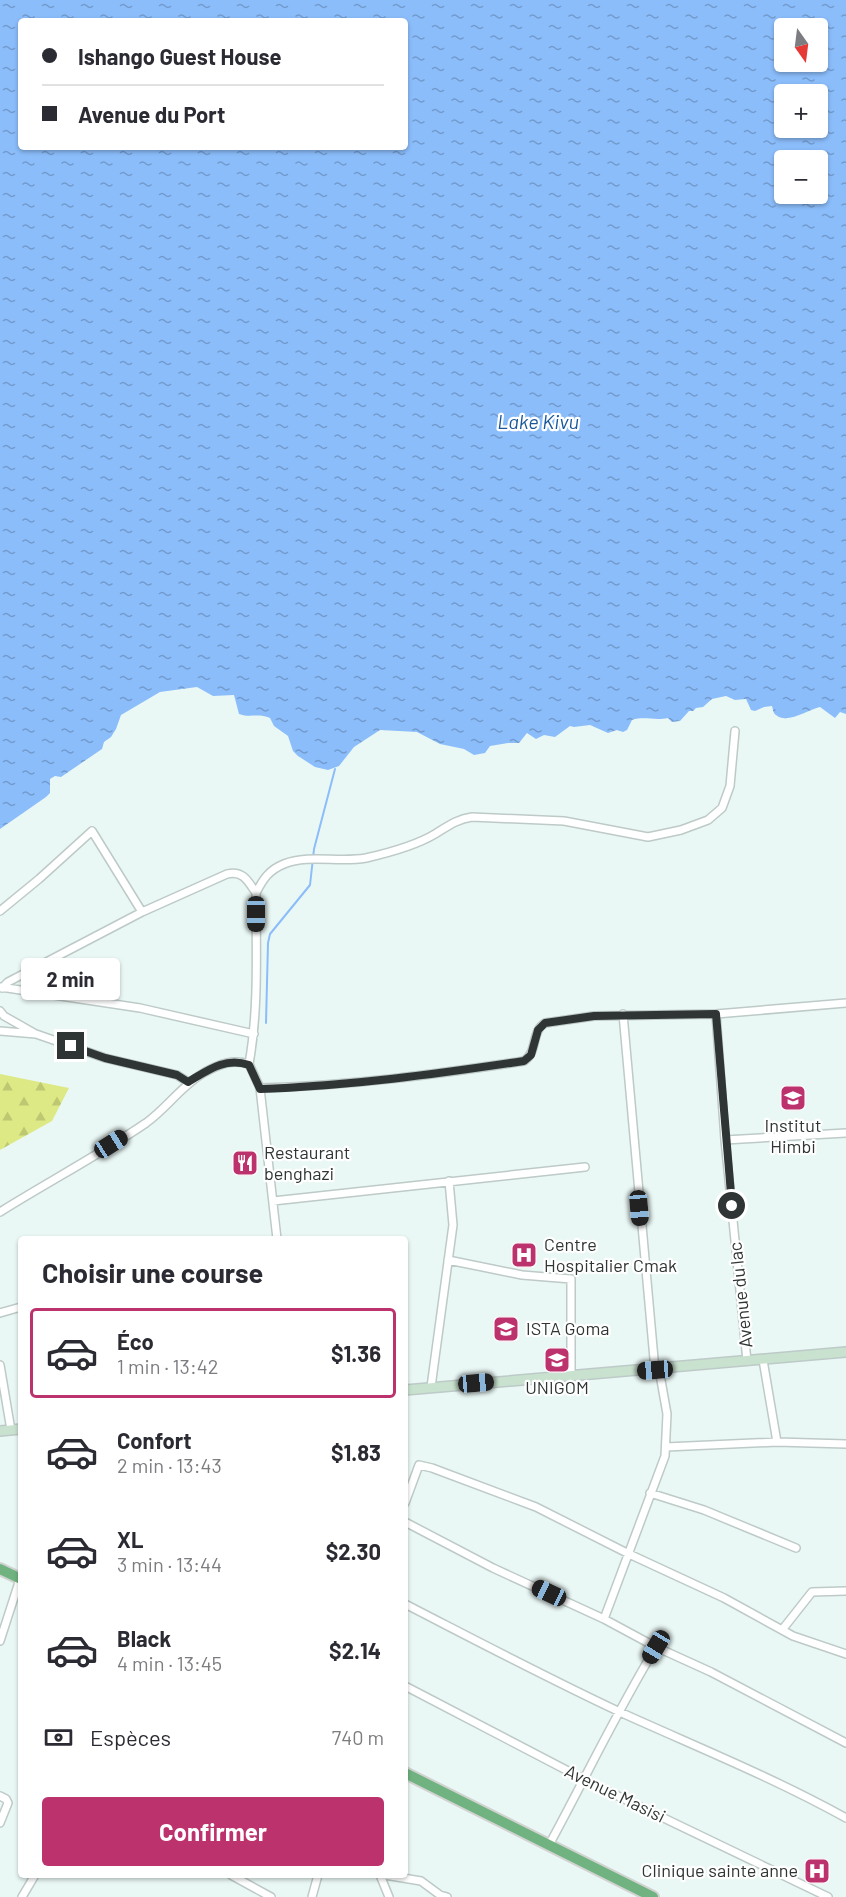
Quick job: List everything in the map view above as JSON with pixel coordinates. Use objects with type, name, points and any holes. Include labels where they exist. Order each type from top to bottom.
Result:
[{"type":"highway","points":[[0,1569],[18,1578]]},
{"type":"highway","points":[[408,1774],[653,1897]]},
{"type":"main road","name":"Avenue du lac","points":[[408,1390],[846,1352]]},
{"type":"main road","points":[[0,1431],[16,1430]]},
{"type":"street","points":[[277,1236],[260,1089],[249,1065],[254,1034],[256,893],[264,877],[272,870],[287,863],[304,860],[349,860],[375,855],[416,842],[460,819],[472,817],[564,821],[648,837],[681,830],[708,820],[722,808],[730,786],[735,731]]},
{"type":"street","points":[[0,911],[92,831],[142,912]]},
{"type":"street","points":[[1,988],[8,982],[142,912],[233,872],[241,873],[256,893]]},
{"type":"street","points":[[1,988],[140,1008],[254,1034]]},
{"type":"street","points":[[260,1089],[306,1087],[449,1072],[524,1061],[531,1055],[538,1030],[545,1023],[623,1014],[716,1014],[846,1004]]},
{"type":"street","points":[[0,1011],[4,1016],[36,1034],[105,1058],[177,1075],[188,1082]]},
{"type":"street","points":[[604,1619],[665,1456],[666,1447],[667,1414],[657,1369],[623,1014]]},
{"type":"street","name":"Avenue du lac","points":[[716,1014],[725,1140],[747,1361]]},
{"type":"street","points":[[0,1031],[36,1034]]},
{"type":"street","points":[[0,1212],[148,1121],[188,1082],[225,1062],[238,1061],[249,1065]]},
{"type":"street","points":[[725,1140],[846,1132]]},
{"type":"street","points":[[273,1200],[585,1167]]},
{"type":"street","points":[[431,1387],[453,1225],[449,1181]]},
{"type":"street","points":[[448,1260],[522,1275],[571,1279],[571,1375]]},
{"type":"street","points":[[0,1313],[18,1308]]},
{"type":"street","points":[[763,1360],[777,1442]]},
{"type":"street","points":[[0,1365],[16,1430]]},
{"type":"street","points":[[666,1447],[777,1442],[846,1444]]},
{"type":"street","points":[[408,1495],[419,1465],[432,1468],[536,1507],[724,1598],[804,1641],[846,1654]]},
{"type":"street","points":[[650,1493],[704,1510],[796,1548]]},
{"type":"street","points":[[408,1524],[493,1568],[711,1672],[846,1743]]},
{"type":"street","points":[[0,1641],[18,1588]]},
{"type":"street","points":[[782,1630],[812,1592],[846,1591]]},
{"type":"street","points":[[408,1606],[620,1712],[806,1796],[846,1818]]},
{"type":"street","points":[[549,1845],[585,1780],[633,1684],[656,1647]]},
{"type":"street","name":"Avenue Masisi","points":[[408,1688],[585,1780],[828,1897]]},
{"type":"street","points":[[0,1796],[8,1803],[0,1822]]},
{"type":"street","points":[[22,1897],[33,1878]]},
{"type":"street","points":[[236,1878],[271,1897]]},
{"type":"street","points":[[312,1897],[317,1878]]},
{"type":"street","points":[[381,1878],[389,1897]]},
{"type":"street","points":[[403,1878],[421,1881],[440,1895],[447,1897]]},
{"type":"green space","points":[[0,1074],[69,1088],[52,1121],[0,1150]]},
{"type":"water","name":"Lake Kivu","points":[[0,0],[846,0],[846,714],[840,712],[835,718],[820,707],[792,717],[781,718],[774,713],[772,706],[755,711],[751,710],[746,699],[735,700],[726,696],[712,699],[703,707],[689,711],[680,721],[672,722],[668,718],[637,719],[632,720],[627,730],[623,732],[617,730],[608,733],[590,725],[570,726],[555,737],[544,735],[536,739],[527,733],[519,743],[490,746],[485,753],[474,755],[464,749],[440,744],[417,732],[380,730],[354,747],[339,766],[328,770],[315,767],[298,756],[293,751],[288,736],[274,726],[270,718],[239,714],[234,695],[213,696],[197,687],[160,692],[121,715],[116,729],[104,742],[102,749],[61,777],[55,776],[50,779],[50,793],[0,829]]},
{"type":"waterway","points":[[266,1023],[270,934],[310,885],[314,849],[335,769]]},
{"type":"place","name":"Institut Himbi","points":[[793,1098]]},
{"type":"place","name":"Restaurant benghazi","points":[[245,1163]]},
{"type":"place","name":"Centre Hospitalier Cmak","points":[[524,1255]]},
{"type":"place","name":"ISTA Goma","points":[[506,1329]]},
{"type":"place","name":"UNIGOM","points":[[557,1360]]},
{"type":"place","name":"Clinique sainte anne","points":[[817,1871]]},
{"type":"route","points":[[71,1046],[105,1058],[177,1075],[188,1082],[225,1062],[238,1061],[249,1065],[260,1089],[306,1087],[449,1072],[524,1061],[531,1055],[538,1030],[545,1023],[623,1014],[716,1014],[732,1206]]}]
